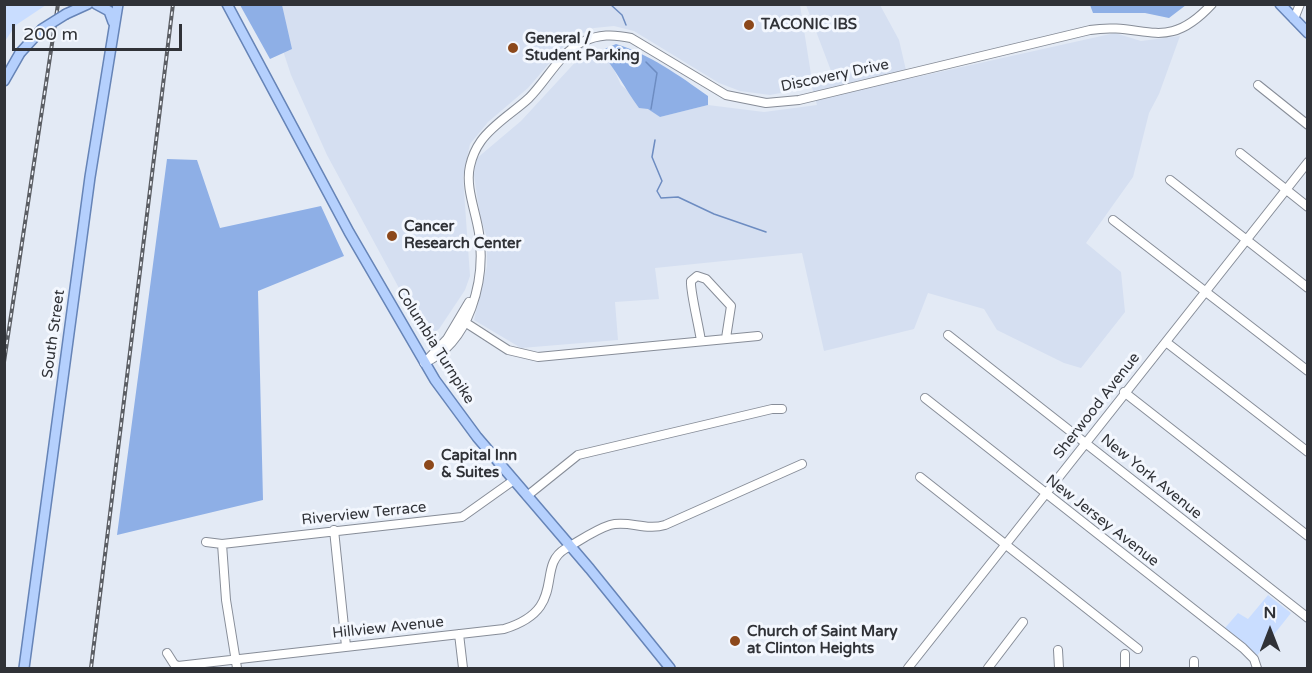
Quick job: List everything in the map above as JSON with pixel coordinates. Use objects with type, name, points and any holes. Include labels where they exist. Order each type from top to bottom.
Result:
[{"type":"main road","points":[[96,4],[109,11],[114,26]]},
{"type":"main road","name":"South Street","points":[[24,669],[86,210],[118,4]]},
{"type":"main road","name":"Columbia Turnpike","points":[[227,4],[340,215],[424,363],[469,427],[572,547],[670,669]]},
{"type":"main road","points":[[1280,4],[1308,33]]},
{"type":"main road","points":[[4,81],[20,53],[42,29],[66,14],[88,5]]},
{"type":"street","name":"Discovery Drive","points":[[424,363],[438,357],[449,348],[475,293],[481,258],[469,176],[472,158],[482,141],[528,99],[565,55],[596,36],[615,35],[631,38],[726,95],[766,103],[799,100],[1100,28],[1122,27],[1151,35],[1174,32],[1200,18],[1212,4]]},
{"type":"street","points":[[1294,19],[1300,4]]},
{"type":"street","points":[[1258,85],[1308,125]]},
{"type":"street","points":[[1240,153],[1308,207]]},
{"type":"street","name":"Sherwood Avenue","points":[[908,669],[1003,545],[1166,342],[1204,290],[1308,162]]},
{"type":"street","points":[[1170,180],[1308,288]]},
{"type":"street","points":[[1113,220],[1308,371]]},
{"type":"street","points":[[701,340],[696,305],[690,287],[691,281],[697,276],[706,279],[731,306],[726,339]]},
{"type":"street","points":[[463,321],[508,350],[538,357],[758,336]]},
{"type":"street","name":"New York Avenue","points":[[948,335],[1308,618]]},
{"type":"street","points":[[1166,342],[1308,452]]},
{"type":"street","points":[[1124,392],[1308,536]]},
{"type":"street","name":"New Jersey Avenue","points":[[925,398],[1044,494],[1243,648],[1254,659],[1257,668]]},
{"type":"street","points":[[527,496],[578,455],[772,409],[782,409]]},
{"type":"street","name":"Hillview Avenue","points":[[167,653],[176,666],[504,629],[532,617],[545,599],[555,562],[561,553],[610,525],[648,529],[665,525],[802,464]]},
{"type":"street","points":[[920,477],[1003,545],[1138,649]]},
{"type":"street","name":"Riverview Terrace","points":[[206,542],[222,544],[462,517],[514,480]]},
{"type":"street","points":[[334,530],[346,646]]},
{"type":"street","points":[[222,544],[226,600],[237,669]]},
{"type":"street","points":[[988,669],[1023,622]]},
{"type":"street","points":[[459,634],[463,669]]},
{"type":"street","points":[[1058,650],[1059,669]]},
{"type":"street","points":[[1125,654],[1125,669]]},
{"type":"shaded area","points":[[5,4],[46,5],[16,25],[5,41]]},
{"type":"shaded area","points":[[1090,4],[1186,5],[1169,18],[1145,13],[1093,13]]},
{"type":"shaded area","points":[[240,5],[282,5],[292,49],[270,59]]},
{"type":"shaded area","points":[[268,5],[800,5],[813,87],[821,80],[833,76],[806,5],[880,5],[899,40],[908,79],[1115,33],[1141,41],[1180,36],[1159,94],[1149,113],[1133,177],[1086,243],[1121,272],[1125,312],[1081,368],[1064,363],[997,330],[984,309],[928,293],[914,329],[824,351],[802,253],[655,268],[659,299],[615,302],[618,340],[521,348],[474,320],[487,266],[487,238],[480,216],[474,175],[476,159],[521,121],[581,56],[600,51],[612,65],[621,85],[660,117],[708,105],[764,112],[817,105],[812,87],[770,95],[740,91],[719,83],[634,31],[614,26],[594,28],[570,39],[528,88],[488,122],[470,144],[463,177],[470,276],[465,290],[439,329],[426,338],[327,155],[291,75]]},
{"type":"shaded area","points":[[616,44],[675,73],[708,96],[708,105],[660,117],[648,109],[639,108],[600,51]]},
{"type":"shaded area","points":[[167,159],[197,160],[220,228],[321,206],[344,256],[258,291],[263,500],[117,535]]},
{"type":"shaded area","points":[[1268,595],[1291,613],[1256,657],[1225,628],[1238,613],[1248,619]]},
{"type":"waterway","points":[[610,4],[622,15],[626,25]]},
{"type":"waterway","points":[[646,62],[657,73],[651,109]]},
{"type":"waterway","points":[[655,140],[652,157],[662,181],[657,191],[661,198],[678,197],[714,214],[766,232]]},
{"type":"railway","points":[[4,362],[58,4]]},
{"type":"railway","points":[[91,668],[173,4]]},
{"type":"place","name":"TACONIC IBS","points":[[749,25]]},
{"type":"place","name":"General / Student Parking","points":[[513,48]]},
{"type":"place","name":"Cancer Research Center","points":[[392,236]]},
{"type":"place","name":"Capital Inn & Suites","points":[[429,465]]},
{"type":"place","name":"Church of Saint Mary at Clinton Heights","points":[[735,641]]}]
